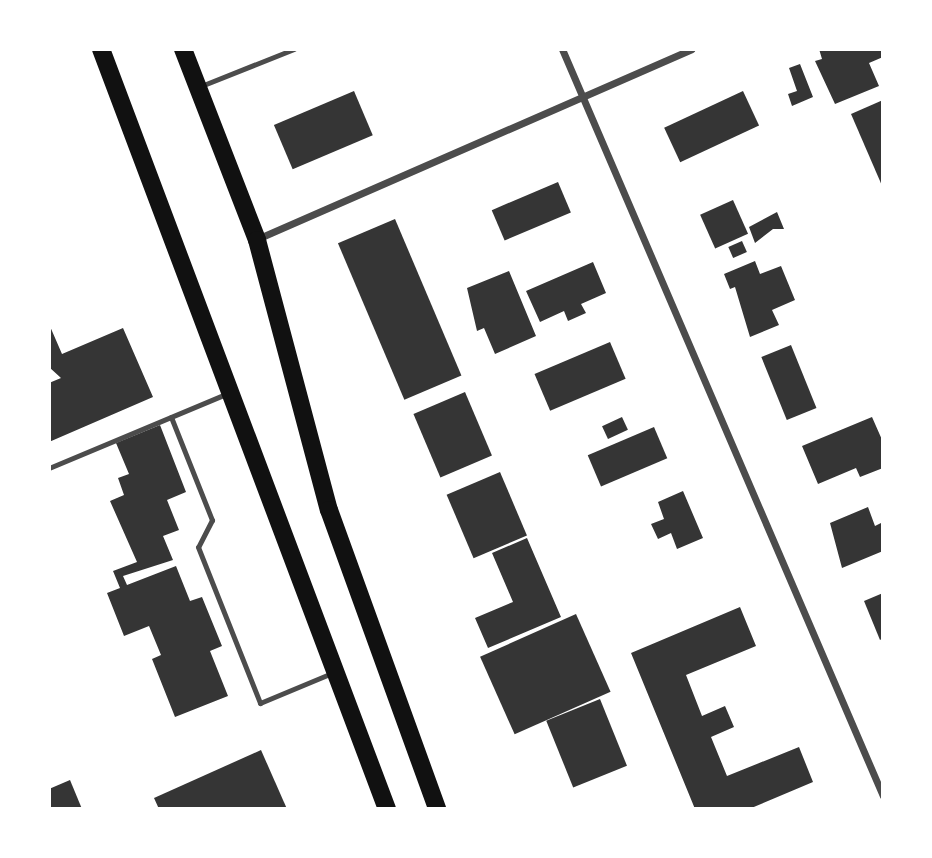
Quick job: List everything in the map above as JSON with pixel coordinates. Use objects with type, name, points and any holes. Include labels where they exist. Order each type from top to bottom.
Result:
[{"type":"main road","points":[[101,49],[387,809]]},
{"type":"main road","points":[[183,49],[257,240],[329,510],[437,809]]},
{"type":"street","points":[[562,49],[883,796]]},
{"type":"street","points":[[257,240],[581,95],[691,49]]},
{"type":"lane","points":[[198,88],[294,49]]},
{"type":"lane","points":[[49,468],[231,392]]},
{"type":"lane","points":[[171,417],[212,520],[198,547],[260,703],[335,672]]},
{"type":"building","points":[[819,49],[883,49],[883,57],[869,63],[879,86],[835,104],[815,61],[822,59]]},
{"type":"building","points":[[800,64],[813,97],[792,106],[788,94],[797,91],[789,68]]},
{"type":"building","points":[[354,91],[373,135],[293,169],[274,125]]},
{"type":"building","points":[[743,91],[759,125],[680,162],[664,128]]},
{"type":"building","points":[[883,100],[883,188],[851,114]]},
{"type":"building","points":[[558,182],[571,212],[505,241],[492,210]]},
{"type":"building","points":[[733,200],[748,234],[715,248],[700,215]]},
{"type":"building","points":[[777,212],[784,229],[773,229],[755,243],[749,227]]},
{"type":"building","points":[[395,219],[461,375],[404,400],[338,243]]},
{"type":"building","points":[[742,241],[747,252],[733,258],[728,247]]},
{"type":"building","points":[[755,261],[760,274],[781,266],[795,300],[772,310],[779,325],[750,337],[735,287],[730,289],[724,274]]},
{"type":"building","points":[[593,262],[606,293],[581,304],[586,313],[568,321],[564,311],[540,322],[526,291]]},
{"type":"building","points":[[509,271],[536,336],[495,354],[484,328],[477,331],[467,288]]},
{"type":"building","points":[[49,324],[62,354],[123,328],[153,397],[49,442],[49,383],[61,378],[49,367]]},
{"type":"building","points":[[610,342],[626,379],[550,411],[535,374]]},
{"type":"building","points":[[791,345],[816,408],[787,420],[761,357]]},
{"type":"building","points":[[465,392],[492,456],[440,477],[413,414]]},
{"type":"building","points":[[622,417],[628,430],[608,439],[602,426]]},
{"type":"building","points":[[872,417],[883,442],[883,468],[860,477],[856,468],[818,484],[802,446]]},
{"type":"building","points":[[160,425],[186,492],[167,500],[179,530],[163,536],[173,560],[123,576],[127,585],[176,566],[190,601],[202,597],[222,646],[210,651],[228,696],[175,717],[152,659],[161,655],[149,626],[124,636],[107,593],[120,588],[113,571],[137,562],[110,501],[124,495],[118,478],[129,474],[116,443]]},
{"type":"building","points":[[654,427],[667,458],[601,486],[588,455]]},
{"type":"building","points":[[500,472],[527,536],[474,558],[447,495]]},
{"type":"building","points":[[683,491],[703,538],[677,549],[671,533],[658,539],[651,524],[664,519],[658,502]]},
{"type":"building","points":[[868,507],[875,526],[883,522],[883,551],[842,568],[830,523]]},
{"type":"building","points":[[527,538],[561,617],[488,648],[475,618],[513,602],[492,553]]},
{"type":"building","points":[[883,593],[883,638],[880,640],[864,601]]},
{"type":"building","points":[[740,607],[756,646],[686,675],[702,716],[725,706],[734,727],[711,737],[727,776],[799,747],[813,782],[749,809],[695,809],[631,653]]},
{"type":"building","points":[[576,614],[611,692],[515,734],[480,657]]},
{"type":"building","points":[[600,699],[627,766],[573,787],[546,721]]},
{"type":"building","points":[[261,750],[287,809],[159,809],[154,798]]},
{"type":"building","points":[[70,780],[82,809],[49,809],[49,789]]}]
